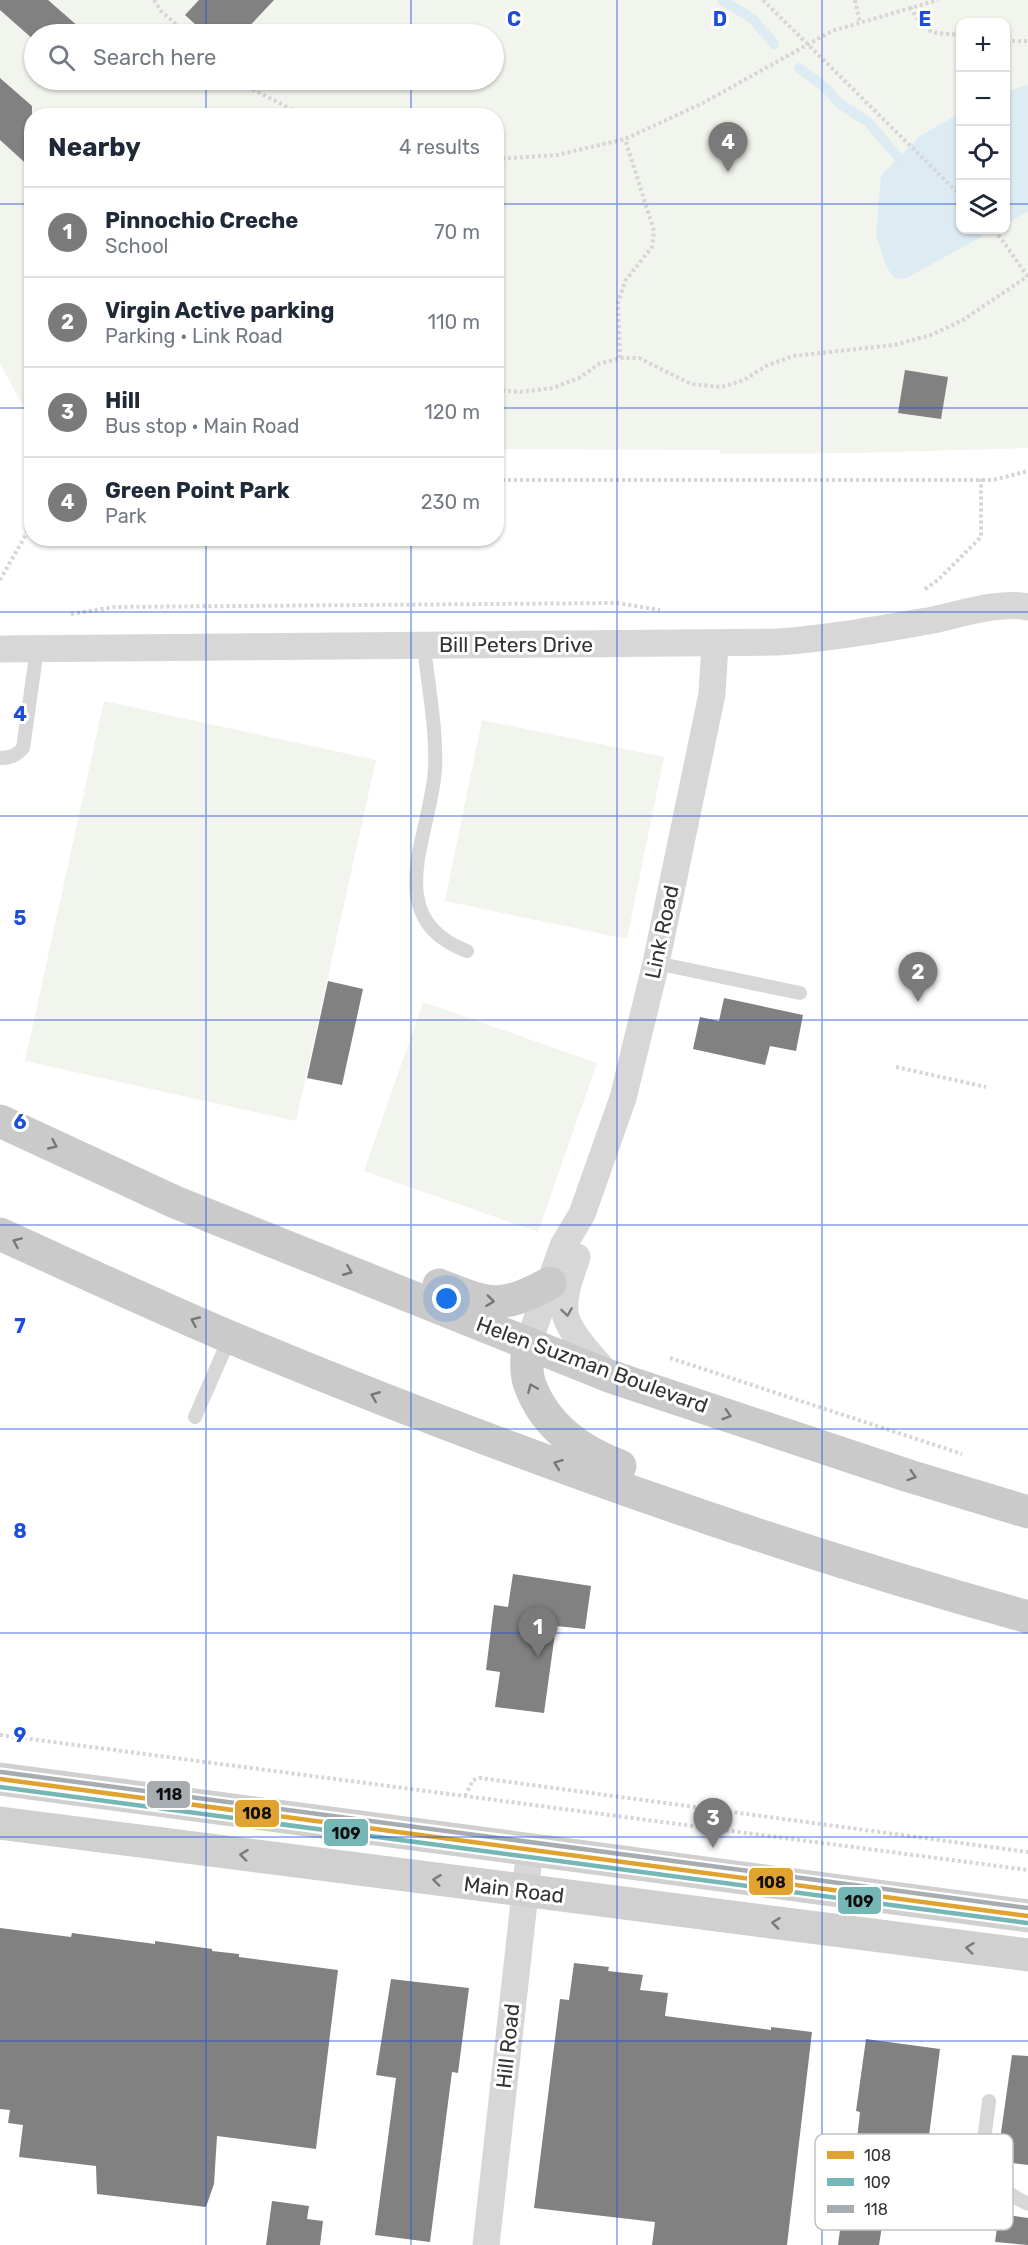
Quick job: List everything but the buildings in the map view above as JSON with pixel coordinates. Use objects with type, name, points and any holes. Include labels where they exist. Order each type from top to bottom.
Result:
[{"type":"main road","name":"Helen Suzman Boulevard","points":[[0,1121],[175,1202],[609,1376],[898,1472],[1028,1512]]},
{"type":"main road","points":[[175,1202],[252,1215],[284,1223],[482,1300],[495,1302],[514,1300],[550,1283]]},
{"type":"main road","points":[[0,1234],[230,1337],[419,1413],[647,1497],[1020,1615]]},
{"type":"main road","points":[[528,1344],[526,1370],[530,1385],[558,1428],[585,1451],[686,1490],[870,1552],[1020,1615]]},
{"type":"main road","name":"Main Road","points":[[0,1779],[1028,1916]]},
{"type":"main road","name":"Main Road","points":[[0,1823],[1028,1955]]},
{"type":"street","name":"Bill Peters Drive","points":[[0,650],[715,644],[821,639],[1003,606],[1028,607]]},
{"type":"street","name":"Link Road","points":[[528,1344],[563,1246],[582,1214],[623,1098],[656,963],[712,694],[715,644]]},
{"type":"street","name":"Link Road","points":[[582,1214],[579,1251],[568,1284],[565,1316],[585,1348],[609,1376]]},
{"type":"street","name":"Hill Road","points":[[486,2245],[530,1848]]},
{"type":"lane","points":[[424,646],[435,769],[416,872],[415,891],[420,909],[429,926],[442,939],[467,951]]},
{"type":"lane","points":[[0,758],[10,758],[23,748],[37,649]]},
{"type":"lane","points":[[656,963],[800,993]]},
{"type":"lane","points":[[195,1417],[230,1337]]},
{"type":"lane","points":[[985,2134],[989,2101]]},
{"type":"lane","points":[[1013,2196],[1028,2204]]},
{"type":"path","points":[[154,0],[160,11],[175,24]]},
{"type":"path","points":[[763,0],[956,191]]},
{"type":"path","points":[[855,0],[860,23]]},
{"type":"path","points":[[504,158],[557,155],[625,139],[703,103],[832,31],[938,0]]},
{"type":"path","points":[[910,7],[921,25],[937,34],[956,35]]},
{"type":"path","points":[[1010,40],[1028,41]]},
{"type":"path","points":[[254,90],[289,108]]},
{"type":"path","points":[[621,358],[618,303],[625,281],[652,248],[654,231],[625,139]]},
{"type":"path","points":[[504,391],[520,392],[552,388],[579,378],[598,364],[621,358],[639,358],[691,384],[722,387],[744,380],[766,366],[793,356],[894,345],[931,335],[963,320],[1028,276],[998,234]]},
{"type":"path","points":[[504,480],[993,480],[1028,471]]},
{"type":"path","points":[[917,592],[938,580],[981,537],[981,479]]},
{"type":"path","points":[[0,580],[24,538]]},
{"type":"path","points":[[70,614],[114,607],[606,603],[667,610]]},
{"type":"path","points":[[896,1067],[986,1087]]},
{"type":"path","points":[[668,1358],[971,1457]]},
{"type":"path","points":[[0,1735],[1028,1870]]},
{"type":"path","points":[[465,1796],[473,1780],[480,1778],[1028,1852]]},
{"type":"shaded area","points":[[0,0],[1028,0],[1028,448],[720,454],[719,450],[504,449],[504,108],[24,108],[24,407],[0,364]]},
{"type":"shaded area","points":[[1028,85],[1028,211],[1010,222],[1010,126],[1010,91]]},
{"type":"shaded area","points":[[956,115],[956,234],[981,234],[983,236],[905,279],[895,278],[887,268],[876,235],[881,176],[920,136]]},
{"type":"shaded area","points":[[104,701],[376,760],[296,1121],[25,1061]]},
{"type":"shaded area","points":[[482,720],[664,757],[627,939],[445,901]]},
{"type":"shaded area","points":[[423,1002],[597,1063],[538,1232],[364,1171]]},
{"type":"waterway","points":[[722,0],[753,19],[774,44]]},
{"type":"waterway","points":[[799,68],[826,88],[840,104],[868,122],[899,158]]},
{"type":"transit line","name":"118","points":[[1,1772],[1028,1908]]},
{"type":"transit line","name":"108","points":[[0,1779],[1028,1916]]},
{"type":"transit line","name":"109","points":[[0,1787],[1027,1923]]},
{"type":"place","name":"Green Point Park","points":[[728,172]]},
{"type":"place","name":"Virgin Active parking","points":[[918,1002]]},
{"type":"place","name":"Pinnochio Creche","points":[[538,1657]]},
{"type":"place","name":"Hill","points":[[713,1848]]}]
